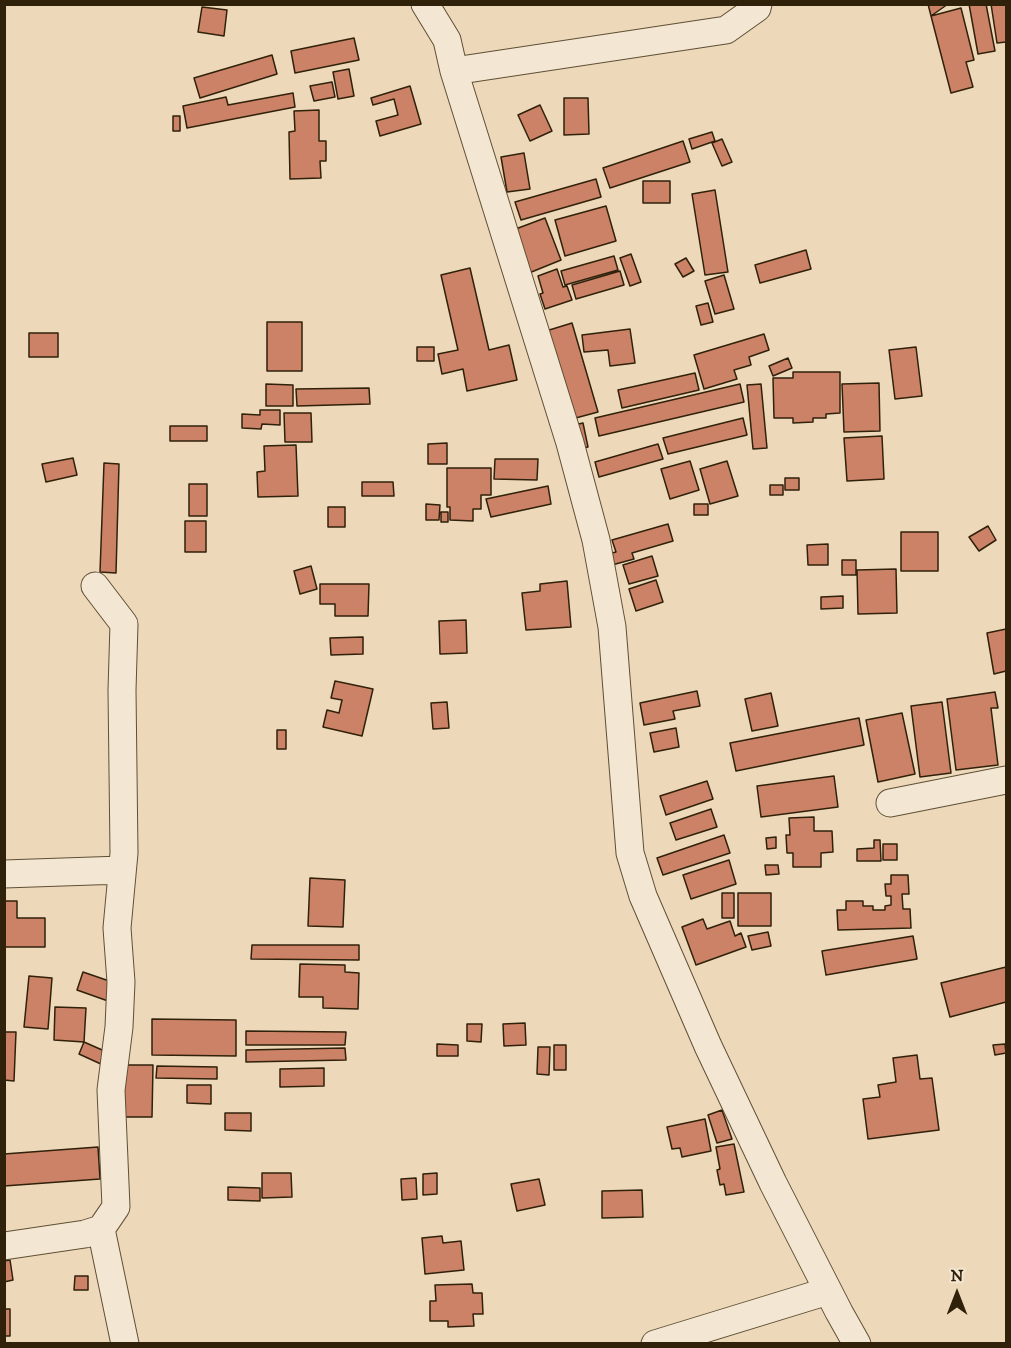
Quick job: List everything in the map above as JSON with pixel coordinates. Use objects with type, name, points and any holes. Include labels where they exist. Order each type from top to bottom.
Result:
[{"type":"street","points":[[425,4],[447,40],[454,71],[570,443],[596,540],[612,627],[630,853],[643,896],[708,1046],[773,1183],[857,1344]]},
{"type":"street","points":[[454,71],[726,30],[757,8],[758,4]]},
{"type":"street","points":[[4,1246],[85,1234],[101,1229],[116,1207],[111,1090],[121,982],[117,928],[124,853],[122,690],[124,624],[95,586]]},
{"type":"street","points":[[890,803],[1006,780]]},
{"type":"street","points":[[4,874],[122,870]]},
{"type":"street","points":[[101,1229],[124,1344]]},
{"type":"street","points":[[656,1344],[828,1291]]},
{"type":"building","points":[[928,4],[948,4],[931,16]]},
{"type":"building","points":[[969,4],[986,4],[995,51],[978,54]]},
{"type":"building","points":[[991,4],[1006,4],[1006,42],[997,43]]},
{"type":"building","points":[[202,7],[227,10],[224,36],[198,32]]},
{"type":"building","points":[[961,8],[974,60],[966,62],[973,87],[951,93],[931,16]]},
{"type":"building","points":[[354,38],[359,60],[295,73],[291,51]]},
{"type":"building","points":[[272,55],[277,74],[200,98],[194,78]]},
{"type":"building","points":[[349,69],[354,96],[338,99],[333,72]]},
{"type":"building","points":[[332,82],[335,97],[314,101],[310,86]]},
{"type":"building","points":[[410,86],[421,124],[380,136],[376,121],[398,115],[394,99],[373,105],[371,98]]},
{"type":"building","points":[[293,93],[295,107],[187,128],[183,106],[226,97],[228,105]]},
{"type":"building","points":[[564,98],[588,98],[589,134],[564,135]]},
{"type":"building","points":[[540,105],[552,131],[530,141],[518,115]]},
{"type":"building","points":[[319,110],[319,141],[326,141],[326,161],[320,161],[321,178],[290,179],[289,132],[295,131],[294,111]]},
{"type":"building","points":[[173,116],[180,116],[180,131],[173,131]]},
{"type":"building","points":[[712,132],[715,141],[692,149],[689,139]]},
{"type":"building","points":[[722,139],[732,162],[722,166],[712,143]]},
{"type":"building","points":[[683,141],[690,162],[610,188],[603,168]]},
{"type":"building","points":[[524,153],[530,189],[507,192],[501,157]]},
{"type":"building","points":[[596,179],[601,197],[521,220],[515,202]]},
{"type":"building","points":[[643,181],[670,181],[670,203],[643,203]]},
{"type":"building","points":[[715,190],[728,272],[705,275],[692,194]]},
{"type":"building","points":[[606,206],[616,241],[565,256],[555,220]]},
{"type":"building","points":[[545,218],[561,260],[529,273],[513,230]]},
{"type":"building","points":[[806,250],[811,269],[760,283],[755,265]]},
{"type":"building","points":[[631,254],[641,282],[630,286],[620,258]]},
{"type":"building","points":[[614,256],[618,270],[565,285],[561,271]]},
{"type":"building","points":[[686,258],[694,271],[683,277],[675,264]]},
{"type":"building","points":[[470,268],[489,350],[509,345],[517,380],[467,391],[463,369],[442,374],[438,354],[458,350],[441,275]]},
{"type":"building","points":[[557,269],[563,287],[567,286],[572,300],[545,309],[538,276]]},
{"type":"building","points":[[620,271],[624,285],[576,299],[572,285]]},
{"type":"building","points":[[724,275],[734,309],[715,314],[705,281]]},
{"type":"building","points":[[708,303],[713,322],[701,325],[696,306]]},
{"type":"building","points":[[267,322],[302,322],[302,371],[267,371]]},
{"type":"building","points":[[572,323],[598,412],[572,419],[546,331]]},
{"type":"building","points":[[630,329],[635,363],[610,366],[608,350],[584,352],[582,335]]},
{"type":"building","points":[[29,333],[58,333],[58,357],[29,357]]},
{"type":"building","points":[[764,334],[769,350],[749,357],[751,365],[734,370],[737,379],[704,389],[694,355]]},
{"type":"building","points":[[417,347],[434,347],[434,361],[417,361]]},
{"type":"building","points":[[916,347],[922,396],[895,399],[889,350]]},
{"type":"building","points":[[788,358],[792,368],[773,376],[769,366]]},
{"type":"building","points":[[793,372],[840,372],[840,413],[826,414],[826,418],[813,418],[813,422],[793,423],[793,418],[774,418],[773,378],[793,378]]},
{"type":"building","points":[[695,373],[699,390],[622,408],[618,390]]},
{"type":"building","points":[[879,383],[880,431],[844,432],[842,384]]},
{"type":"building","points":[[266,384],[293,385],[293,406],[266,406]]},
{"type":"building","points":[[740,384],[744,402],[599,436],[595,418]]},
{"type":"building","points":[[761,384],[767,448],[753,449],[747,385]]},
{"type":"building","points":[[369,388],[370,404],[297,406],[296,389]]},
{"type":"building","points":[[260,410],[280,410],[280,425],[262,424],[261,429],[242,428],[242,414],[260,415]]},
{"type":"building","points":[[284,413],[311,413],[312,442],[285,442]]},
{"type":"building","points":[[743,418],[747,435],[668,454],[663,438]]},
{"type":"building","points":[[583,423],[588,447],[579,449],[574,425]]},
{"type":"building","points":[[170,426],[207,426],[207,441],[170,441]]},
{"type":"building","points":[[882,436],[884,479],[847,481],[844,438]]},
{"type":"building","points":[[447,443],[447,464],[428,464],[428,444]]},
{"type":"building","points":[[658,444],[663,459],[599,477],[595,462]]},
{"type":"building","points":[[296,445],[298,496],[258,497],[257,472],[265,471],[264,446]]},
{"type":"building","points":[[73,458],[77,475],[46,482],[42,464]]},
{"type":"building","points":[[495,459],[538,459],[537,480],[494,479]]},
{"type":"building","points":[[690,461],[699,490],[670,499],[661,469]]},
{"type":"building","points":[[727,461],[738,496],[710,504],[700,469]]},
{"type":"building","points":[[104,463],[119,464],[116,573],[100,572]]},
{"type":"building","points":[[447,468],[491,468],[491,495],[481,495],[481,509],[473,509],[473,521],[450,520],[450,507],[447,507]]},
{"type":"building","points":[[785,478],[799,478],[799,490],[785,490]]},
{"type":"building","points":[[362,482],[393,482],[394,496],[362,496]]},
{"type":"building","points":[[189,484],[207,484],[207,516],[189,516]]},
{"type":"building","points":[[770,485],[783,485],[783,495],[770,495]]},
{"type":"building","points":[[548,486],[551,504],[491,517],[486,499]]},
{"type":"building","points":[[426,504],[440,505],[439,520],[426,520]]},
{"type":"building","points":[[694,504],[708,504],[708,515],[694,515]]},
{"type":"building","points":[[328,507],[345,507],[345,527],[328,527]]},
{"type":"building","points":[[441,512],[448,512],[448,522],[441,522]]},
{"type":"building","points":[[185,521],[206,521],[206,552],[185,552]]},
{"type":"building","points":[[668,524],[673,541],[632,553],[634,559],[612,565],[608,554],[616,552],[612,540]]},
{"type":"building","points":[[988,526],[996,540],[979,551],[969,537]]},
{"type":"building","points":[[901,532],[938,532],[938,571],[901,571]]},
{"type":"building","points":[[828,544],[828,565],[808,565],[807,545]]},
{"type":"building","points":[[652,556],[658,576],[629,584],[623,565]]},
{"type":"building","points":[[842,560],[856,560],[856,575],[842,575]]},
{"type":"building","points":[[311,566],[317,589],[300,594],[294,571]]},
{"type":"building","points":[[896,569],[897,613],[858,614],[857,570]]},
{"type":"building","points":[[656,580],[663,602],[636,611],[629,589]]},
{"type":"building","points":[[567,581],[571,627],[526,630],[522,593],[540,591],[540,584]]},
{"type":"building","points":[[320,584],[369,584],[368,616],[335,616],[335,604],[320,604]]},
{"type":"building","points":[[843,596],[843,608],[821,609],[821,597]]},
{"type":"building","points":[[466,620],[467,653],[440,654],[439,621]]},
{"type":"building","points":[[1006,629],[1006,671],[994,674],[987,633]]},
{"type":"building","points":[[363,637],[363,654],[331,655],[330,638]]},
{"type":"building","points":[[335,681],[373,689],[362,736],[323,727],[327,710],[339,713],[342,700],[331,698]]},
{"type":"building","points":[[697,691],[700,706],[673,711],[675,719],[644,725],[640,703]]},
{"type":"building","points":[[995,692],[998,708],[991,708],[998,765],[956,770],[947,699]]},
{"type":"building","points":[[771,693],[778,726],[752,731],[745,699]]},
{"type":"building","points":[[447,702],[449,728],[433,729],[431,703]]},
{"type":"building","points":[[942,702],[951,773],[920,777],[911,706]]},
{"type":"building","points":[[902,713],[915,774],[878,782],[866,720]]},
{"type":"building","points":[[859,718],[864,745],[736,771],[730,743]]},
{"type":"building","points":[[676,728],[679,747],[654,752],[650,733]]},
{"type":"building","points":[[277,730],[286,730],[286,749],[277,749]]},
{"type":"building","points":[[834,776],[838,807],[761,817],[757,786]]},
{"type":"building","points":[[707,781],[713,799],[666,815],[660,796]]},
{"type":"building","points":[[711,809],[717,827],[676,840],[670,823]]},
{"type":"building","points":[[814,817],[814,831],[832,831],[833,852],[821,853],[821,867],[793,867],[793,853],[787,853],[786,835],[790,835],[789,818]]},
{"type":"building","points":[[724,835],[730,853],[663,875],[657,858]]},
{"type":"building","points":[[776,837],[776,848],[767,849],[766,838]]},
{"type":"building","points":[[874,840],[880,840],[881,861],[857,861],[857,849],[874,848]]},
{"type":"building","points":[[883,844],[897,844],[897,860],[883,860]]},
{"type":"building","points":[[729,860],[736,884],[691,899],[683,875]]},
{"type":"building","points":[[765,865],[778,865],[779,874],[766,875]]},
{"type":"building","points":[[891,875],[908,875],[909,894],[902,894],[903,909],[910,909],[911,928],[838,930],[837,910],[846,910],[846,901],[863,901],[863,906],[873,906],[873,910],[885,910],[885,906],[891,905],[891,896],[886,896],[885,884],[891,884]]},
{"type":"building","points":[[310,878],[345,880],[343,927],[308,926]]},
{"type":"building","points":[[722,893],[734,893],[734,918],[722,918]]},
{"type":"building","points":[[738,893],[771,893],[771,926],[738,926]]},
{"type":"building","points":[[4,901],[17,901],[17,918],[45,918],[45,947],[4,947]]},
{"type":"building","points":[[703,919],[707,929],[730,921],[735,936],[741,933],[746,947],[696,965],[682,927]]},
{"type":"building","points":[[768,932],[771,946],[752,950],[748,936]]},
{"type":"building","points":[[913,936],[917,959],[826,975],[822,951]]},
{"type":"building","points":[[252,945],[359,945],[359,960],[251,959]]},
{"type":"building","points":[[300,964],[345,965],[345,972],[359,973],[358,1009],[323,1008],[323,997],[299,997]]},
{"type":"building","points":[[1006,967],[1006,1002],[950,1017],[941,983]]},
{"type":"building","points":[[83,972],[115,983],[108,1001],[77,990]]},
{"type":"building","points":[[29,976],[52,978],[48,1029],[24,1027]]},
{"type":"building","points":[[55,1007],[86,1008],[84,1042],[54,1040]]},
{"type":"building","points":[[152,1019],[236,1020],[236,1056],[152,1055]]},
{"type":"building","points":[[525,1023],[526,1045],[504,1046],[503,1024]]},
{"type":"building","points":[[467,1024],[482,1024],[481,1042],[467,1041]]},
{"type":"building","points":[[246,1031],[346,1032],[345,1045],[246,1045]]},
{"type":"building","points":[[4,1032],[16,1032],[14,1081],[4,1080]]},
{"type":"building","points":[[84,1042],[109,1053],[103,1065],[79,1054]]},
{"type":"building","points":[[437,1044],[458,1045],[458,1056],[437,1056]]},
{"type":"building","points":[[1005,1044],[1006,1053],[995,1055],[993,1045]]},
{"type":"building","points":[[554,1045],[566,1045],[566,1070],[554,1070]]},
{"type":"building","points":[[538,1047],[550,1047],[549,1075],[537,1074]]},
{"type":"building","points":[[345,1048],[346,1060],[246,1062],[246,1050]]},
{"type":"building","points":[[917,1055],[920,1079],[932,1078],[939,1130],[868,1139],[863,1099],[880,1097],[878,1085],[896,1082],[893,1058]]},
{"type":"building","points":[[122,1065],[153,1065],[152,1117],[121,1117]]},
{"type":"building","points":[[157,1066],[217,1067],[217,1079],[156,1078]]},
{"type":"building","points":[[324,1068],[324,1086],[280,1087],[280,1069]]},
{"type":"building","points":[[187,1085],[211,1085],[211,1104],[187,1103]]},
{"type":"building","points":[[722,1110],[732,1139],[717,1143],[708,1115]]},
{"type":"building","points":[[225,1113],[251,1113],[251,1131],[225,1130]]},
{"type":"building","points":[[705,1119],[711,1151],[682,1157],[680,1148],[672,1149],[667,1127]]},
{"type":"building","points":[[734,1144],[744,1192],[726,1195],[724,1184],[720,1185],[716,1147]]},
{"type":"building","points":[[98,1147],[100,1179],[4,1186],[4,1154]]},
{"type":"building","points":[[262,1173],[291,1173],[292,1197],[262,1198]]},
{"type":"building","points":[[437,1173],[437,1194],[423,1195],[423,1174]]},
{"type":"building","points":[[416,1178],[417,1199],[402,1200],[401,1179]]},
{"type":"building","points":[[539,1179],[545,1205],[517,1211],[511,1184]]},
{"type":"building","points":[[228,1187],[260,1188],[260,1201],[228,1200]]},
{"type":"building","points":[[642,1190],[643,1217],[602,1218],[602,1191]]},
{"type":"building","points":[[442,1236],[443,1243],[461,1241],[464,1270],[425,1274],[422,1238]]},
{"type":"building","points":[[10,1260],[13,1280],[4,1282],[4,1261]]},
{"type":"building","points":[[75,1276],[88,1276],[88,1290],[74,1290]]},
{"type":"building","points":[[472,1284],[473,1293],[482,1293],[483,1314],[473,1314],[474,1326],[448,1327],[448,1321],[430,1321],[430,1301],[436,1301],[435,1285]]},
{"type":"building","points":[[4,1309],[10,1309],[10,1336],[4,1336]]}]
